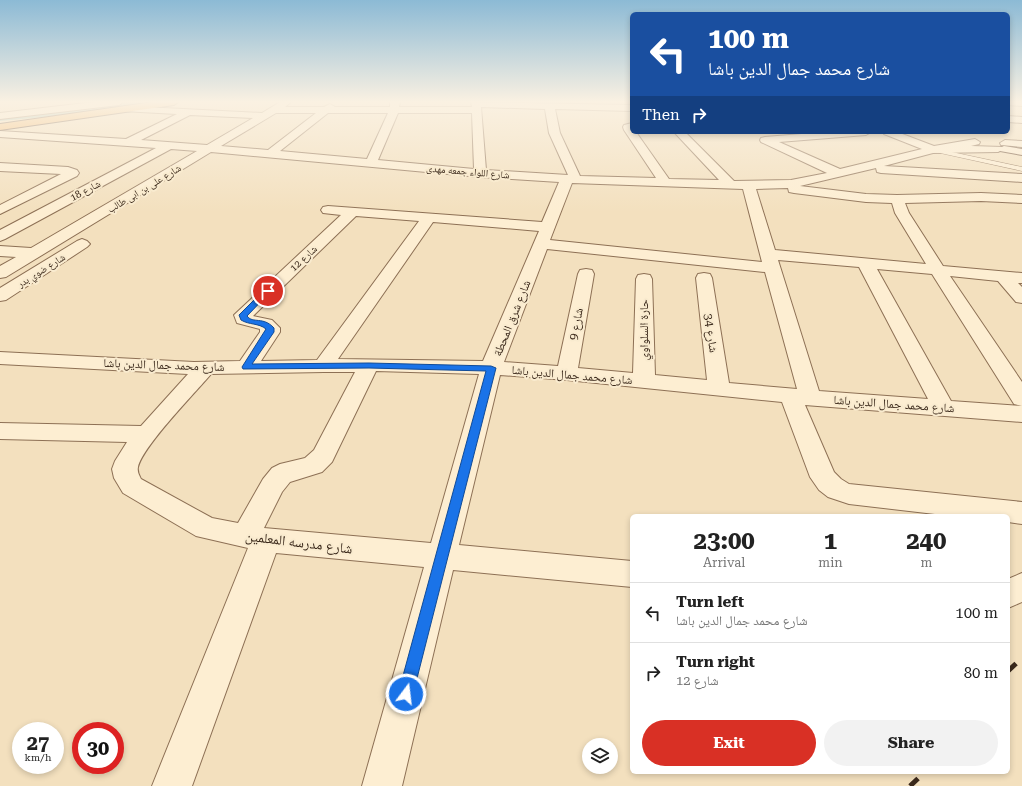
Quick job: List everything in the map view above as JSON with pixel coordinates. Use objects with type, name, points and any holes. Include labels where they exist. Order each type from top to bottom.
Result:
[{"type":"street","name":"شارع اللواء جمعه مهدى","points":[[51,139],[211,148],[571,180],[662,178],[740,185],[791,184],[974,139]]},
{"type":"street","points":[[34,147],[55,139]]},
{"type":"street","points":[[128,142],[135,139]]},
{"type":"street","name":"شارع على بن ابى طالب","points":[[0,273],[226,139]]},
{"type":"street","points":[[271,153],[289,139]]},
{"type":"street","points":[[372,162],[382,139]]},
{"type":"street","points":[[478,139],[480,173]]},
{"type":"street","points":[[558,139],[571,180]]},
{"type":"street","points":[[635,139],[662,178],[720,173]]},
{"type":"street","points":[[686,139],[720,173],[740,185],[770,261],[801,398],[824,477],[829,485],[839,491],[850,494],[1022,513]]},
{"type":"street","points":[[765,140],[781,139]]},
{"type":"street","points":[[904,139],[932,150]]},
{"type":"street","points":[[977,139],[986,147],[1001,144],[1022,145]]},
{"type":"street","points":[[765,140],[838,173]]},
{"type":"street","points":[[1001,144],[1022,152]]},
{"type":"street","name":"شارع اللواء جمعه مهدى","points":[[932,150],[1001,144]]},
{"type":"street","name":"شارع 18","points":[[0,236],[171,145]]},
{"type":"street","points":[[0,210],[73,173],[2,161]]},
{"type":"street","points":[[859,167],[1022,178]]},
{"type":"street","name":"شارع شرق المحطة","points":[[382,786],[491,368],[545,235],[571,180]]},
{"type":"street","points":[[772,185],[832,195],[866,198],[897,199],[981,197],[1022,199]]},
{"type":"street","points":[[92,186],[141,189]]},
{"type":"street","points":[[897,199],[902,213],[915,235],[1022,399]]},
{"type":"street","points":[[328,210],[429,218],[545,235],[770,261],[865,263],[1022,278]]},
{"type":"street","name":"شارع 12","points":[[246,367],[270,332],[270,328],[264,323],[249,322],[244,319],[243,315],[353,212]]},
{"type":"street","points":[[323,366],[429,218]]},
{"type":"street","name":"شارع ضوي بدر","points":[[0,296],[82,244]]},
{"type":"street","points":[[0,251],[34,252]]},
{"type":"street","points":[[865,263],[944,408]]},
{"type":"street","name":"شارع 9","points":[[567,373],[586,274]]},
{"type":"street","points":[[1004,277],[1022,298]]},
{"type":"street","name":"شارع 34","points":[[704,278],[719,389]]},
{"type":"street","name":"حارة السلواوي","points":[[644,279],[644,381]]},
{"type":"street","name":"شارع محمد جمال الدين باشا","points":[[0,358],[205,368],[369,365],[491,368],[567,373],[801,398],[1022,414]]},
{"type":"street","points":[[172,786],[272,486],[281,475],[289,471],[313,466],[323,456],[369,365]]},
{"type":"street","name":"شارع مدرسه المعلمين","points":[[205,368],[147,434],[129,459],[125,468],[127,478],[132,486],[206,528],[255,538],[630,574]]},
{"type":"street","points":[[0,431],[147,434]]},
{"type":"street","points":[[1010,593],[1022,587]]},
{"type":"lane","points":[[932,150],[1022,169]]},
{"type":"railway","points":[[1010,669],[1022,658]]},
{"type":"railway","points":[[910,786],[923,774]]},
{"type":"route","points":[[268,291],[243,315],[244,319],[249,322],[264,323],[270,328],[270,332],[246,367],[369,365],[491,368],[406,694]]}]
